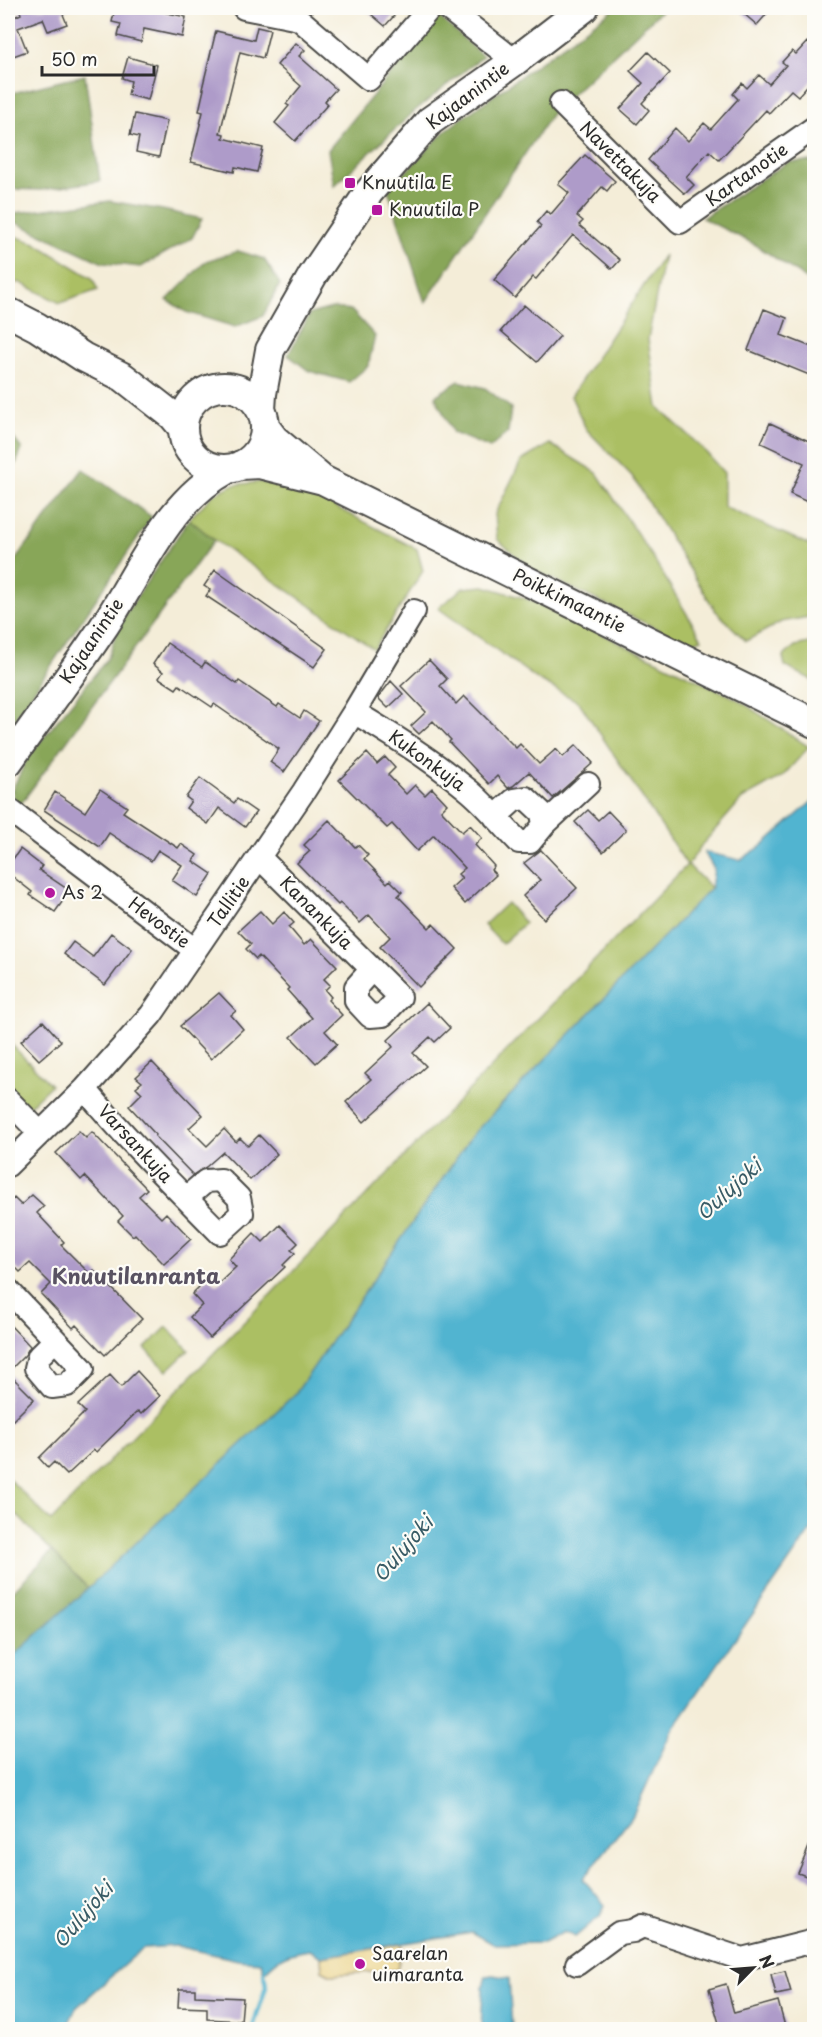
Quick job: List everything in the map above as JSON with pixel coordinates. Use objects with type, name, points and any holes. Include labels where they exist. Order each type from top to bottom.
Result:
[{"type":"main road","name":"Kajaanintie","points":[[213,391],[239,378],[270,350],[313,275],[369,192],[430,121],[515,61],[584,8]]},
{"type":"main road","points":[[8,312],[38,327],[83,357]]},
{"type":"main road","points":[[8,329],[83,357],[123,377],[173,416],[199,460],[205,464],[220,469],[234,467],[254,456],[259,450],[264,434],[263,418],[246,393],[182,392],[123,377]]},
{"type":"main road","name":"Kajaanintie","points":[[263,418],[262,394],[270,350]]},
{"type":"main road","points":[[186,438],[190,406],[213,391]]},
{"type":"main road","name":"Poikkimaantie","points":[[263,418],[274,438],[323,480]]},
{"type":"main road","name":"Kajaanintie","points":[[172,516],[184,471],[186,438]]},
{"type":"main road","name":"Poikkimaantie","points":[[234,467],[259,465],[323,480],[814,723]]},
{"type":"main road","name":"Kajaanintie","points":[[8,762],[103,628],[172,516],[210,478],[234,467]]},
{"type":"street","points":[[244,8],[299,19],[369,79],[430,8]]},
{"type":"street","points":[[447,8],[515,61]]},
{"type":"street","name":"Navettakuja","points":[[561,103],[680,222]]},
{"type":"street","name":"Kartanotie","points":[[680,222],[814,128]]},
{"type":"street","name":"Tallitie","points":[[8,1165],[85,1089],[152,1015],[260,858],[354,712],[414,611]]},
{"type":"street","name":"Kukonkuja","points":[[354,712],[387,732],[468,790],[519,842],[530,842],[544,825]]},
{"type":"street","points":[[544,825],[588,784]]},
{"type":"street","points":[[495,817],[514,800],[526,798],[542,813],[544,825]]},
{"type":"street","name":"Hevostie","points":[[8,809],[195,951]]},
{"type":"street","name":"Kanankuja","points":[[260,858],[372,969]]},
{"type":"street","name":"Varsankuja","points":[[85,1089],[111,1121],[186,1198]]},
{"type":"street","points":[[8,1100],[40,1133]]},
{"type":"street","points":[[8,1290],[55,1341]]},
{"type":"street","points":[[577,1964],[619,1933],[633,1931],[643,1926],[741,1959],[814,1941]]},
{"type":"green space","points":[[615,8],[664,8],[553,112],[425,303],[388,190],[446,130]]},
{"type":"green space","points":[[438,16],[483,56],[416,110],[334,186],[328,150]]},
{"type":"green space","points":[[85,75],[100,181],[42,190],[8,189],[8,94]]},
{"type":"green space","points":[[814,161],[814,284],[754,244],[702,218],[788,162]]},
{"type":"green space","points":[[110,201],[202,219],[192,238],[141,267],[103,263],[8,219],[8,214]]},
{"type":"green space","points":[[8,234],[35,243],[92,278],[98,290],[60,303],[19,282],[8,286]]},
{"type":"green space","points":[[238,251],[264,259],[280,284],[263,316],[235,327],[186,312],[167,300],[206,261]]},
{"type":"green space","points":[[664,255],[648,339],[658,407],[703,449],[724,473],[724,507],[814,547],[814,616],[781,622],[746,641],[715,610],[632,476],[586,429],[571,396]]},
{"type":"green space","points":[[332,308],[351,310],[375,336],[368,366],[349,382],[309,371],[288,355],[310,314]]},
{"type":"green space","points":[[459,381],[485,388],[511,408],[508,432],[490,448],[453,433],[435,396]]},
{"type":"green space","points":[[8,431],[22,449],[8,483]]},
{"type":"green space","points":[[550,444],[597,473],[652,556],[702,639],[689,644],[530,568],[497,539],[495,514],[521,461]]},
{"type":"green space","points":[[83,469],[152,517],[8,729],[8,570]]},
{"type":"green space","points":[[261,482],[301,489],[417,549],[423,571],[374,649],[214,540],[189,519],[213,495],[232,485]]},
{"type":"green space","points":[[189,519],[214,540],[17,809],[12,790],[28,757],[108,658],[120,622]]},
{"type":"green space","points":[[484,586],[533,601],[737,699],[809,747],[783,776],[742,799],[701,846],[688,865],[711,888],[473,1134],[296,1393],[88,1588],[8,1506],[8,1478],[51,1521],[687,865],[579,702],[540,681],[438,608],[463,588]]},
{"type":"green space","points":[[814,642],[814,681],[785,666],[783,657],[795,646]]},
{"type":"green space","points":[[507,903],[525,923],[502,944],[484,925]]},
{"type":"green space","points":[[8,1041],[51,1085],[26,1109],[8,1090]]},
{"type":"green space","points":[[167,1327],[189,1350],[167,1371],[145,1348]]},
{"type":"green space","points":[[52,1551],[88,1588],[8,1661],[8,1596]]},
{"type":"sand","name":"Saarelan uimaranta","points":[[403,1944],[397,1970],[331,1975],[322,1970],[321,1957]]},
{"type":"water","name":"Oulujoki","points":[[814,800],[814,1526],[672,1730],[632,1817],[583,1879],[605,1905],[600,1916],[575,1937],[564,1932],[543,1943],[493,1944],[472,1932],[321,1957],[310,1950],[303,1951],[280,1959],[264,1973],[261,1962],[238,1960],[177,1946],[143,1948],[76,2008],[66,2029],[8,2029],[8,1661],[296,1393],[473,1134],[711,888],[714,869],[704,852],[740,860],[759,848]]},
{"type":"water","points":[[486,1976],[509,1978],[512,2029],[481,2029],[483,1987]]},
{"type":"building","points":[[8,8],[11,8],[14,17],[21,14],[19,8],[70,9],[62,12],[67,24],[48,31],[43,19],[18,28],[27,51],[8,58]]},
{"type":"building","points":[[115,8],[149,8],[186,17],[182,37],[144,29],[141,42],[118,36],[121,24],[112,22]]},
{"type":"building","points":[[364,8],[401,8],[385,26]]},
{"type":"building","points":[[737,8],[772,8],[757,25]]},
{"type":"building","points":[[257,27],[270,30],[263,58],[240,52],[220,133],[224,134],[223,138],[263,148],[257,172],[235,167],[234,172],[191,162],[203,112],[199,111],[204,89],[202,89],[216,31],[254,40]]},
{"type":"building","points":[[807,42],[814,49],[814,78],[798,96],[791,90],[769,113],[766,110],[719,160],[709,151],[686,177],[694,185],[685,194],[648,160],[675,128],[688,141],[704,123],[711,129],[738,99],[733,94],[742,83],[747,88],[759,75],[769,84],[786,65],[782,62],[792,51],[796,54]]},
{"type":"building","points":[[296,43],[305,50],[299,56],[336,89],[325,101],[328,104],[295,141],[275,123],[289,106],[286,104],[301,86],[277,65]]},
{"type":"building","points":[[648,52],[670,73],[642,103],[649,110],[637,124],[620,109],[643,83],[630,71]]},
{"type":"building","points":[[128,57],[157,65],[148,100],[128,95],[131,81],[122,78]]},
{"type":"building","points":[[135,114],[167,121],[159,157],[136,152],[139,137],[130,135]]},
{"type":"building","points":[[585,155],[615,181],[607,191],[602,187],[577,216],[583,221],[579,225],[620,260],[612,269],[573,235],[536,279],[533,277],[515,298],[494,280],[541,226],[537,222],[546,211],[551,214],[569,193],[558,184]]},
{"type":"building","points":[[524,305],[560,336],[537,362],[501,331]]},
{"type":"building","points":[[764,309],[787,318],[781,335],[814,348],[814,377],[748,350]]},
{"type":"building","points":[[770,423],[813,443],[814,441],[814,505],[790,494],[804,463],[761,443]]},
{"type":"building","points":[[215,570],[327,649],[314,667],[206,596],[210,590],[204,586]]},
{"type":"building","points":[[167,643],[202,667],[205,662],[237,684],[239,681],[277,707],[279,704],[300,718],[304,711],[319,721],[284,772],[270,762],[279,749],[214,704],[212,707],[179,685],[176,689],[159,678],[163,672],[153,664]]},
{"type":"building","points":[[429,660],[447,679],[440,686],[456,704],[464,696],[516,748],[520,744],[539,764],[556,749],[563,757],[576,745],[593,763],[553,798],[529,772],[508,788],[497,776],[489,784],[449,742],[451,740],[433,721],[419,734],[411,726],[426,712],[401,686]]},
{"type":"building","points":[[391,681],[403,694],[388,708],[378,698]]},
{"type":"building","points":[[367,753],[377,764],[385,757],[395,768],[388,775],[406,794],[415,785],[425,795],[432,788],[447,804],[441,810],[462,832],[470,825],[482,838],[475,845],[494,866],[491,870],[496,875],[465,904],[451,888],[462,878],[458,874],[465,868],[434,835],[417,851],[392,824],[387,828],[339,780]]},
{"type":"building","points":[[200,778],[234,803],[237,799],[256,812],[245,827],[219,808],[208,824],[186,808],[191,801],[186,797]]},
{"type":"building","points":[[100,789],[127,807],[123,812],[178,848],[181,844],[197,855],[193,861],[212,874],[197,897],[172,880],[182,865],[158,850],[151,861],[109,833],[100,847],[44,810],[55,792],[85,812]]},
{"type":"building","points":[[588,810],[598,820],[608,811],[626,830],[603,852],[575,822]]},
{"type":"building","points":[[329,820],[355,847],[358,845],[368,855],[364,859],[387,883],[390,880],[402,892],[398,896],[429,928],[433,924],[457,949],[419,987],[380,947],[390,937],[369,915],[360,923],[340,903],[338,905],[297,863],[310,851],[304,845]]},
{"type":"building","points":[[20,849],[42,866],[39,870],[70,891],[55,912],[30,895],[32,892],[8,873],[8,866]]},
{"type":"building","points":[[541,850],[577,888],[544,919],[523,896],[540,880],[524,863]]},
{"type":"building","points":[[260,911],[272,924],[284,912],[294,923],[289,927],[304,945],[311,939],[337,966],[324,979],[330,985],[325,990],[331,997],[328,1000],[342,1015],[325,1031],[337,1044],[316,1063],[291,1037],[312,1018],[287,990],[289,988],[259,956],[256,959],[246,949],[251,944],[238,931]]},
{"type":"building","points":[[111,933],[132,949],[105,985],[64,954],[73,942],[93,957]]},
{"type":"building","points":[[219,993],[236,1011],[231,1015],[243,1029],[211,1059],[180,1026]]},
{"type":"building","points":[[427,1003],[450,1028],[435,1042],[430,1037],[413,1053],[426,1066],[364,1122],[346,1102],[371,1079],[365,1073],[393,1047],[388,1040]]},
{"type":"building","points":[[43,1021],[61,1041],[39,1060],[21,1041]]},
{"type":"building","points":[[152,1062],[203,1115],[189,1128],[207,1146],[224,1129],[236,1142],[240,1138],[248,1146],[259,1135],[277,1154],[250,1180],[223,1152],[193,1175],[129,1106],[142,1093],[136,1087],[142,1082],[136,1077]]},
{"type":"building","points":[[79,1131],[86,1138],[92,1132],[147,1189],[139,1196],[161,1218],[166,1213],[191,1239],[164,1264],[135,1234],[133,1236],[118,1221],[123,1216],[85,1176],[81,1180],[56,1153]]},
{"type":"building","points":[[32,1195],[44,1206],[37,1213],[64,1242],[61,1245],[90,1274],[94,1270],[142,1319],[105,1355],[76,1325],[73,1328],[41,1294],[51,1284],[30,1263],[20,1272],[8,1260],[8,1204],[14,1198],[21,1205]]},
{"type":"building","points":[[280,1225],[298,1243],[291,1250],[295,1253],[283,1265],[285,1267],[210,1338],[190,1317],[202,1305],[192,1294],[209,1277],[217,1285],[236,1267],[229,1259],[254,1233],[263,1242]]},
{"type":"building","points":[[8,1323],[30,1346],[25,1355],[8,1372]]},
{"type":"building","points":[[137,1371],[160,1396],[141,1414],[138,1411],[96,1452],[94,1450],[67,1475],[54,1462],[48,1468],[39,1458],[85,1412],[78,1405],[110,1375],[121,1387]]},
{"type":"building","points":[[8,1373],[34,1399],[8,1425]]},
{"type":"building","points":[[814,1835],[814,1879],[798,1873]]},
{"type":"building","points":[[785,1971],[791,1992],[776,1995],[771,1974]]},
{"type":"building","points":[[726,1984],[734,2013],[778,2001],[786,2030],[721,2030],[709,1989]]},
{"type":"building","points":[[179,1989],[195,1989],[195,1996],[243,1998],[241,2021],[207,2019],[207,2008],[178,2007]]},
{"type":"waterway","points":[[252,2030],[266,1987],[264,1973]]},
{"type":"place","name":"Knuutila E","points":[[350,183]]},
{"type":"place","name":"Knuutila P","points":[[377,210]]},
{"type":"place","name":"As 2","points":[[50,893]]},
{"type":"place","name":"Saarelan uimaranta","points":[[360,1964]]},
{"type":"district","name":"Knuutilanranta","points":[[136,1277]]}]
